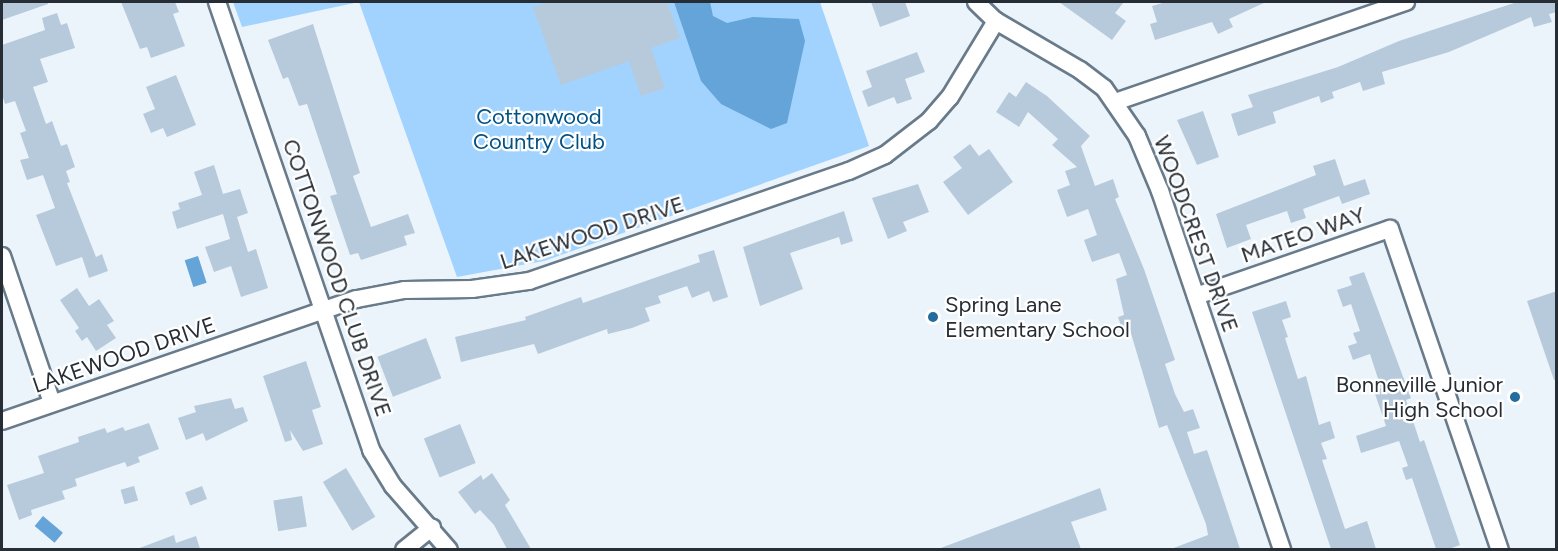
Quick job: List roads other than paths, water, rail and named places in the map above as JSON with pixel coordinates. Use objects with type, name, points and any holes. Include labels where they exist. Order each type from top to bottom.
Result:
[{"type":"street","name":"COTTONWOOD CLUB DRIVE","points":[[217,2],[381,471],[449,549]]},
{"type":"street","name":"WOODCREST DRIVE","points":[[976,2],[996,21],[1080,70],[1115,102],[1150,163],[1282,549]]},
{"type":"street","points":[[1115,102],[1406,2]]},
{"type":"street","name":"LAKEWOOD DRIVE","points":[[2,421],[324,310],[389,292],[482,288],[529,281],[868,164],[900,145],[940,109],[996,21]]},
{"type":"street","name":"MATEO WAY","points":[[1196,296],[1390,229],[1500,549]]},
{"type":"street","points":[[2,256],[52,403]]},
{"type":"street","points":[[404,549],[432,527]]},
{"type":"place","name":"Spring Lane Elementary School","points":[[933,317]]},
{"type":"place","name":"Bonneville Junior High School","points":[[1515,397]]},
{"type":"park label","name":"Cottonwood Country Club","points":[[539,128]]}]
